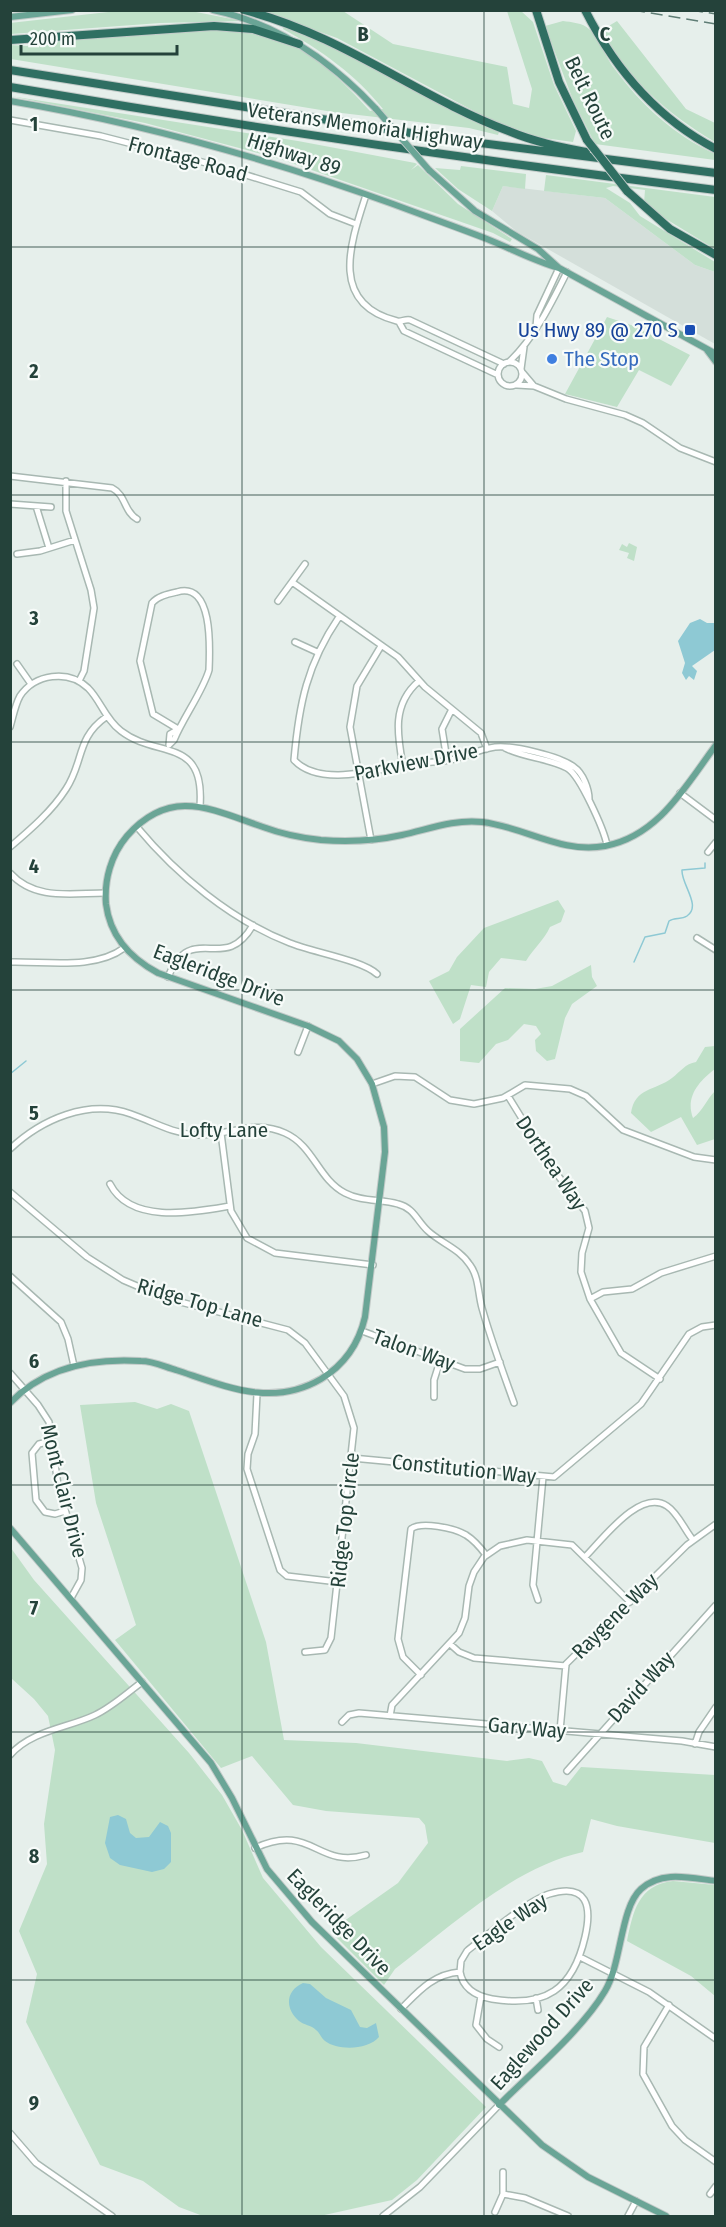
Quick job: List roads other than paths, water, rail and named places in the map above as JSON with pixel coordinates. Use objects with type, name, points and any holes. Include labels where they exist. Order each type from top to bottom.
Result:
[{"type":"highway","points":[[244,10],[323,37],[454,106],[512,133],[575,150],[655,166]]},
{"type":"highway","name":"Belt Route","points":[[536,10],[563,91],[587,140],[627,191],[670,229],[716,255]]},
{"type":"highway","name":"Belt Route","points":[[585,10],[619,67],[650,102],[679,127],[716,149]]},
{"type":"highway","points":[[10,40],[214,26],[253,29],[299,44]]},
{"type":"highway","name":"Veterans Memorial Highway","points":[[10,70],[449,139],[716,173]]},
{"type":"highway","name":"Veterans Memorial Highway","points":[[10,87],[252,128],[448,157],[716,190]]},
{"type":"main road","points":[[10,17],[72,10]]},
{"type":"main road","name":"Highway 89","points":[[213,10],[256,22],[299,44],[342,75],[376,109],[429,170],[475,211],[538,249],[560,268],[716,354]]},
{"type":"main road","name":"Highway 89","points":[[10,102],[102,118],[193,140],[366,195],[474,234],[538,262],[560,268]]},
{"type":"main road","points":[[707,349],[716,362]]},
{"type":"main road","name":"Eagleridge Drive","points":[[10,1403],[24,1389],[49,1374],[74,1365],[150,1362],[238,1391],[257,1394],[292,1392],[329,1374],[351,1352],[362,1331],[373,1265],[385,1139],[380,1108],[372,1083],[349,1050],[333,1036],[168,977],[146,967],[124,948],[110,921],[105,893],[107,878],[115,855],[125,838],[137,827],[168,809],[200,806],[223,811],[272,830],[299,837],[335,841],[371,840],[444,824],[468,822],[500,826],[567,846],[607,845],[628,838],[650,826],[680,793],[716,745]]},
{"type":"main road","name":"Eagleridge Drive","points":[[10,1528],[211,1763],[255,1848],[276,1882],[301,1911],[499,2105],[560,2159],[588,2177],[666,2217]]},
{"type":"main road","name":"Eaglewood Drive","points":[[499,2105],[585,2018],[600,1999],[614,1974],[628,1910],[640,1890],[666,1877],[716,1881]]},
{"type":"street","name":"Frontage Road","points":[[10,120],[101,136],[214,165],[296,190],[330,214],[356,224]]},
{"type":"street","points":[[366,195],[356,224],[349,273],[352,288],[364,305],[399,322],[404,331],[498,375],[506,386],[534,386],[566,399],[632,418],[680,448],[715,461]]},
{"type":"street","points":[[536,327],[537,315],[560,268]]},
{"type":"street","points":[[498,375],[524,347],[536,327],[545,318],[567,272]]},
{"type":"street","points":[[399,322],[410,320],[507,363],[522,371],[534,386]]},
{"type":"street","points":[[517,385],[522,371],[524,347]]},
{"type":"street","points":[[10,476],[66,481],[116,490],[122,496],[131,515],[137,519]]},
{"type":"street","points":[[66,481],[65,506],[94,608],[88,649],[79,681]]},
{"type":"street","points":[[10,504],[51,507]]},
{"type":"street","points":[[36,506],[49,548]]},
{"type":"street","points":[[16,554],[75,540]]},
{"type":"street","points":[[278,601],[305,564]]},
{"type":"street","points":[[292,582],[398,657],[419,681],[451,711],[480,731],[487,749]]},
{"type":"street","points":[[169,746],[170,734],[177,730],[206,679],[210,666],[205,605],[199,595],[186,590],[158,598],[152,603],[140,658],[153,714],[177,730]]},
{"type":"street","points":[[295,642],[317,652],[339,617]]},
{"type":"street","points":[[371,840],[350,735],[350,714],[361,678],[381,646]]},
{"type":"street","name":"Parkview Drive","points":[[317,652],[302,699],[294,760],[302,767],[322,773],[359,775],[447,760],[487,749],[513,746],[571,765],[581,775],[607,845]]},
{"type":"street","points":[[17,664],[31,684]]},
{"type":"street","points":[[10,727],[18,701],[31,684],[55,676],[79,681],[92,693],[106,717],[118,730],[136,740],[169,746],[183,756],[194,769],[200,787],[200,806]]},
{"type":"street","points":[[403,766],[398,737],[400,709],[408,691],[419,681]]},
{"type":"street","points":[[447,760],[442,729],[445,718],[451,711]]},
{"type":"street","points":[[10,847],[63,794],[72,777],[84,740],[106,717]]},
{"type":"street","points":[[680,793],[716,819]]},
{"type":"street","points":[[137,827],[175,870],[253,926],[309,950],[363,965],[377,974]]},
{"type":"street","points":[[708,852],[716,842]]},
{"type":"street","points":[[10,873],[26,887],[43,893],[105,893]]},
{"type":"street","points":[[168,977],[176,960],[183,952],[199,947],[219,950],[233,947],[246,938],[253,926]]},
{"type":"street","points":[[697,938],[716,950]]},
{"type":"street","points":[[10,962],[94,961],[111,957],[124,948]]},
{"type":"street","points":[[298,1052],[308,1026]]},
{"type":"street","points":[[372,1083],[400,1075],[415,1077],[424,1080],[446,1098],[467,1103],[487,1102],[508,1096],[522,1086],[529,1085],[574,1090],[586,1096],[623,1130],[694,1157],[716,1160]]},
{"type":"street","name":"Dorthea Way","points":[[508,1096],[553,1169],[585,1211],[589,1228],[582,1253],[581,1272],[590,1299],[621,1353],[660,1379]]},
{"type":"street","name":"Lofty Lane","points":[[10,1149],[57,1118],[86,1109],[129,1113],[176,1132],[221,1134],[257,1127],[286,1133],[306,1148],[321,1172],[337,1188],[351,1196],[410,1209],[428,1232],[460,1253],[471,1265],[514,1403]]},
{"type":"street","points":[[221,1134],[228,1173],[230,1206],[243,1233],[264,1249],[282,1255],[373,1265]]},
{"type":"street","points":[[110,1184],[123,1199],[153,1210],[184,1213],[230,1206]]},
{"type":"street","name":"Ridge Top Lane","points":[[10,1192],[87,1257],[123,1280],[165,1298],[288,1330],[302,1340],[329,1374]]},
{"type":"street","points":[[590,1299],[603,1292],[632,1289],[661,1273],[716,1256]]},
{"type":"street","points":[[10,1276],[61,1322],[69,1339],[74,1365]]},
{"type":"street","name":"Constitution Way","points":[[352,1458],[554,1477],[635,1411],[652,1391],[689,1334],[702,1327],[716,1325]]},
{"type":"street","name":"Talon Way","points":[[362,1331],[470,1370],[500,1362]]},
{"type":"street","points":[[434,1397],[435,1376],[440,1361]]},
{"type":"street","name":"Mont Clair Drive","points":[[10,1373],[46,1416],[58,1485],[82,1568],[81,1580],[70,1598]]},
{"type":"street","name":"Ridge Top Circle","points":[[305,1652],[319,1653],[330,1645],[352,1458],[354,1428],[351,1412],[329,1374]]},
{"type":"street","points":[[257,1394],[255,1434],[248,1454],[247,1469],[280,1570],[287,1576],[338,1582]]},
{"type":"street","points":[[52,1441],[39,1444],[32,1453],[36,1498],[45,1512],[55,1514],[65,1511]]},
{"type":"street","points":[[538,1600],[533,1585],[543,1477]]},
{"type":"street","points":[[585,1557],[633,1509],[647,1502],[660,1502],[668,1506],[693,1540]]},
{"type":"street","name":"Raygene Way","points":[[560,1731],[566,1666],[693,1540],[716,1524]]},
{"type":"street","points":[[421,1675],[403,1656],[398,1639],[411,1529],[417,1526],[460,1532],[472,1539],[486,1555]]},
{"type":"street","points":[[390,1716],[392,1706],[450,1644],[464,1622],[472,1575],[486,1555],[510,1543],[537,1541],[572,1545],[630,1602]]},
{"type":"street","name":"David Way","points":[[567,1771],[716,1605]]},
{"type":"street","points":[[450,1644],[459,1652],[474,1658],[566,1666]]},
{"type":"street","points":[[10,1755],[24,1744],[57,1728],[99,1713],[142,1682]]},
{"type":"street","points":[[695,1744],[699,1732],[716,1707]]},
{"type":"street","name":"Gary Way","points":[[342,1722],[354,1714],[390,1716],[599,1734],[716,1747]]},
{"type":"street","points":[[255,1848],[275,1840],[293,1839],[310,1844],[335,1857],[348,1859],[366,1855]]},
{"type":"street","name":"Eagle Way","points":[[562,1891],[580,1895],[589,1908],[589,1920],[580,1958],[573,1974],[563,1985],[536,1998],[506,2000],[481,1996],[468,1989],[460,1972],[461,1961],[467,1951],[538,1899],[562,1891]]},
{"type":"street","points":[[580,1958],[669,2005],[716,2039]]},
{"type":"street","name":"Eagle Way","points":[[401,2010],[429,1982],[444,1975],[460,1972]]},
{"type":"street","points":[[481,1996],[476,2025],[487,2039],[500,2047]]},
{"type":"street","points":[[536,1998],[538,2010]]},
{"type":"street","points":[[669,2005],[644,2047],[643,2074],[677,2133],[716,2162]]},
{"type":"street","points":[[383,2217],[420,2187],[499,2105]]},
{"type":"street","points":[[10,2133],[15,2145],[42,2168],[112,2217]]},
{"type":"street","points":[[495,2212],[502,2194],[503,2172]]},
{"type":"street","points":[[710,2194],[716,2186]]},
{"type":"street","points":[[502,2194],[525,2198],[568,2217]]},
{"type":"street","points":[[628,2217],[636,2201]]},
{"type":"water","points":[[700,619],[707,623],[715,623],[715,650],[692,666],[697,671],[694,680],[689,676],[686,680],[682,673],[685,663],[678,641],[690,623]]},
{"type":"water","points":[[118,1815],[126,1819],[130,1833],[136,1838],[149,1837],[160,1822],[168,1826],[171,1833],[171,1862],[164,1869],[152,1872],[120,1865],[110,1858],[105,1843],[110,1817]]},
{"type":"water","points":[[303,1983],[310,1984],[326,1998],[351,2010],[360,2027],[367,2028],[376,2023],[379,2037],[368,2045],[353,2048],[337,2046],[325,2041],[312,2027],[299,2021],[289,2006],[290,1995],[297,1986]]},
{"type":"waterway","points":[[634,962],[645,937],[665,933],[669,921],[685,917],[691,912],[692,901],[682,870],[705,868],[705,863]]},
{"type":"waterway","points":[[10,1074],[26,1061]]},
{"type":"railway","points":[[633,10],[716,24]]},
{"type":"railway","points":[[691,10],[716,14]]},
{"type":"place","name":"Us Hwy 89 @ 270 S","points":[[690,330]]},
{"type":"place","name":"The Stop","points":[[552,359]]}]
